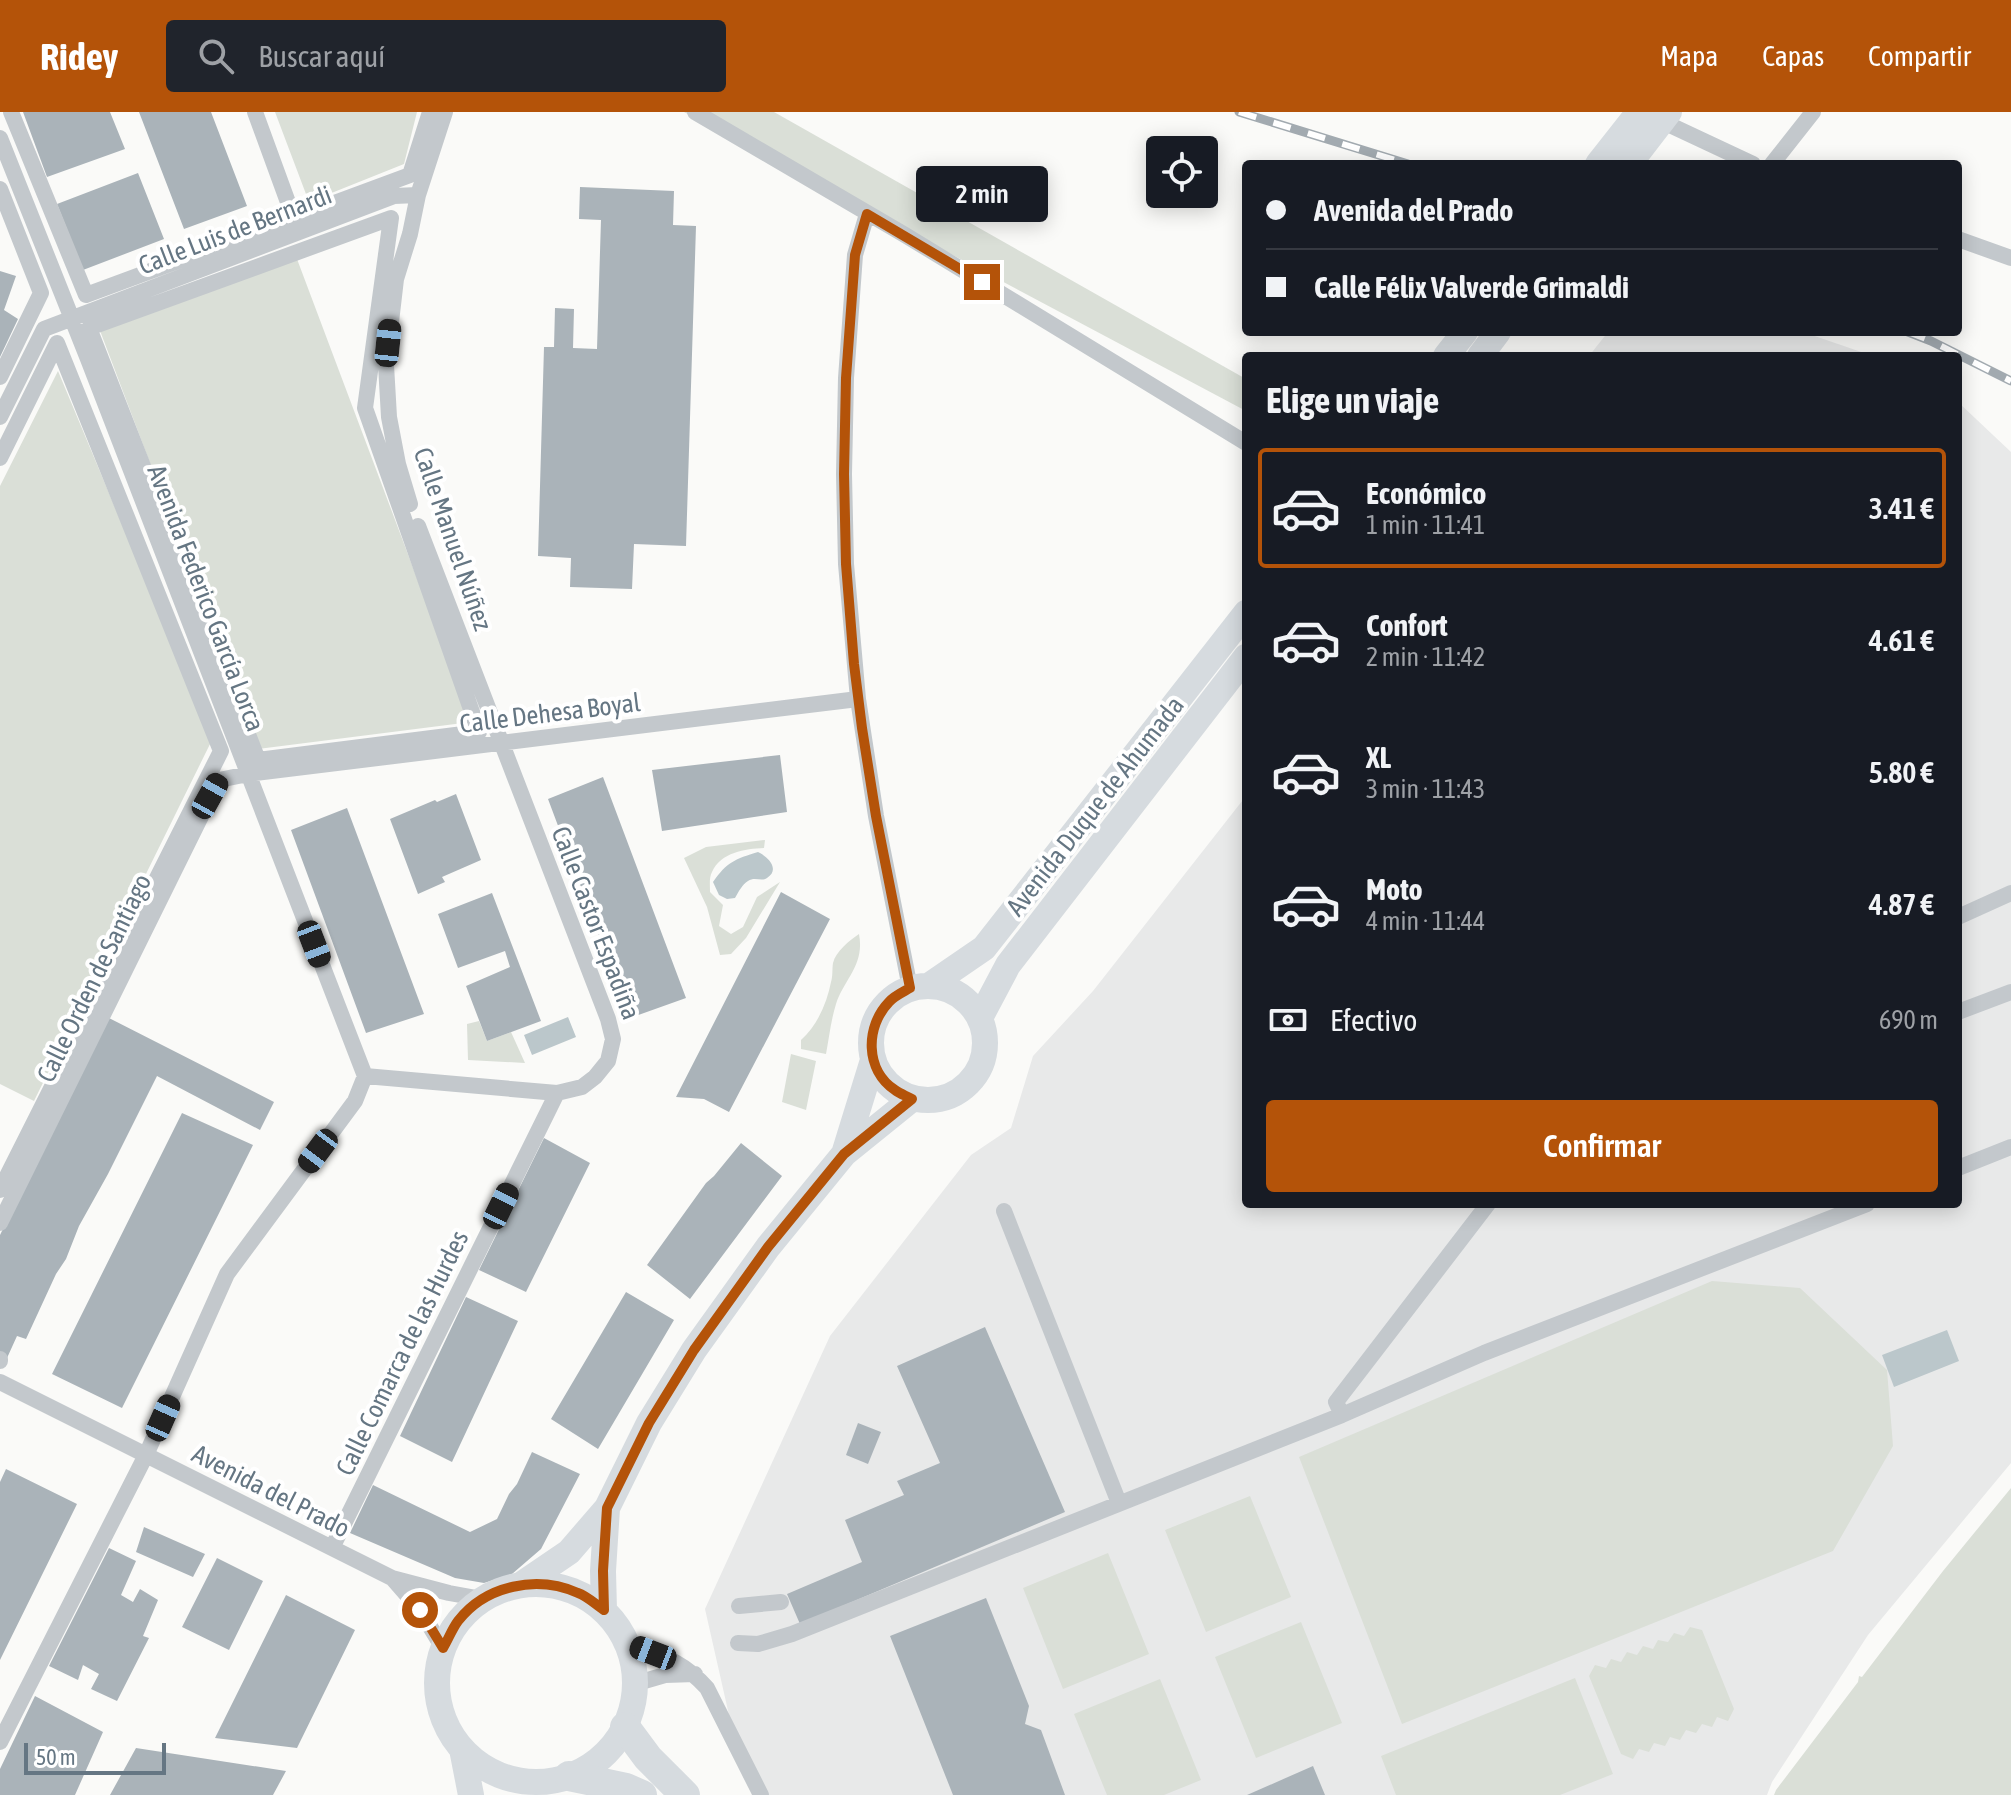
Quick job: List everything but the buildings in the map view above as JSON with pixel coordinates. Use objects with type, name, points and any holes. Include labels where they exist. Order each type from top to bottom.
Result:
[{"type":"highway","points":[[625,1727],[648,1758],[685,1795]]},
{"type":"highway","points":[[549,1784],[626,1788],[642,1795]]},
{"type":"main road","points":[[1602,160],[1652,113]]},
{"type":"main road","points":[[1631,160],[1652,113]]},
{"type":"main road","points":[[1449,352],[1462,336]]},
{"type":"main road","name":"Avenida Duque de Ahumada","points":[[920,987],[984,948],[1242,618]]},
{"type":"main road","name":"Avenida Duque de Ahumada","points":[[980,1018],[1008,965],[1242,662]]},
{"type":"main road","points":[[920,987],[953,991],[969,1002],[980,1018],[986,1040],[984,1059],[975,1078],[956,1094],[934,1101],[912,1099],[894,1090],[882,1078],[873,1060],[871,1038],[876,1019],[890,1000],[920,987]]},
{"type":"main road","points":[[844,1154],[873,1060]]},
{"type":"main road","points":[[522,1584],[569,1552],[607,1508],[649,1423],[694,1350],[768,1247],[844,1154],[912,1099]]},
{"type":"main road","points":[[604,1610],[607,1508]]},
{"type":"main road","points":[[522,1584],[552,1584],[580,1593],[604,1610],[624,1637],[634,1669],[634,1699],[625,1727],[611,1748],[592,1765],[549,1784],[512,1779],[485,1768],[462,1749],[448,1727],[439,1701],[437,1675],[443,1648],[458,1621],[482,1599],[501,1589],[522,1584]]},
{"type":"main road","points":[[462,1749],[471,1795]]},
{"type":"street","points":[[11,112],[86,295],[296,224],[410,175],[430,112]]},
{"type":"street","points":[[255,112],[306,249]]},
{"type":"street","name":"Calle Manuel Núñez","points":[[445,112],[418,195],[396,279],[386,365],[389,417],[398,464],[412,509],[502,744]]},
{"type":"street","points":[[695,112],[1242,441]]},
{"type":"street","points":[[1775,160],[1813,112]]},
{"type":"street","points":[[1652,113],[1745,160]]},
{"type":"street","name":"Avenida Federico García Lorca","points":[[0,138],[365,1076]]},
{"type":"street","points":[[0,189],[41,293],[0,377]]},
{"type":"street","name":"Calle Luis de Bernardi","points":[[0,417],[44,329],[296,224],[394,196],[418,195]]},
{"type":"street","points":[[867,214],[855,255],[846,378],[846,564],[858,699],[876,816],[920,987]]},
{"type":"street","points":[[391,218],[365,408],[479,732],[258,760],[89,328],[306,249],[391,218]]},
{"type":"street","points":[[1962,240],[2011,258]]},
{"type":"street","points":[[0,458],[57,343],[221,751],[0,1190]]},
{"type":"street","name":"Calle Dehesa Boyal","points":[[248,774],[858,699]]},
{"type":"street","name":"Calle Castor Espadiña","points":[[365,1076],[557,1093],[582,1087],[608,1061],[613,1039],[604,1009],[502,744]]},
{"type":"street","name":"Calle Orden de Santiago","points":[[0,1223],[219,780],[248,774]]},
{"type":"street","points":[[1962,915],[2011,893]]},
{"type":"street","points":[[1962,1010],[2011,992]]},
{"type":"street","points":[[0,1742],[146,1455],[227,1274],[355,1101],[365,1076]]},
{"type":"street","name":"Calle Comarca de las Hurdes","points":[[332,1548],[557,1093]]},
{"type":"street","points":[[1962,1166],[2011,1147]]},
{"type":"street","points":[[1342,1415],[1336,1402],[1485,1208]]},
{"type":"street","points":[[738,1643],[758,1644],[792,1634],[1342,1415],[1484,1353],[1839,1210]]},
{"type":"street","points":[[1004,1211],[1119,1503]]},
{"type":"street","name":"Avenida del Prado","points":[[0,1382],[392,1578],[482,1599]]},
{"type":"street","name":"Avenida del Prado","points":[[392,1578],[420,1610],[443,1648]]},
{"type":"street","points":[[739,1606],[781,1602]]},
{"type":"street","points":[[626,1642],[679,1663],[695,1674],[707,1688],[761,1795]]},
{"type":"street","points":[[634,1684],[665,1675],[695,1674]]},
{"type":"shaded area","points":[[275,112],[417,112],[404,164],[309,202]]},
{"type":"shaded area","points":[[684,112],[774,112],[1242,377],[1242,409]]},
{"type":"shaded area","points":[[297,259],[471,722],[258,749],[99,328]]},
{"type":"shaded area","points":[[1605,336],[1815,336],[1861,352],[1592,352]]},
{"type":"shaded area","points":[[58,371],[212,740],[34,1101],[0,1084],[0,486]]},
{"type":"shaded area","points":[[1962,406],[2011,452],[2011,1463],[1868,1635],[1772,1782],[1767,1795],[757,1795],[743,1777],[705,1609],[830,1336],[971,1155],[1011,1128],[1033,1056],[1093,991],[1242,801],[1242,1208],[1962,1208]]},
{"type":"shaded area","points":[[765,840],[764,848],[727,856],[711,874],[710,892],[723,905],[719,926],[731,934],[743,927],[757,897],[780,882],[746,938],[731,954],[720,955],[707,907],[684,858],[706,847]]},
{"type":"shaded area","points":[[758,852],[771,863],[771,874],[765,879],[748,881],[735,898],[727,899],[719,895],[713,882],[723,870],[737,859]]},
{"type":"shaded area","points":[[859,934],[859,954],[836,1004],[826,1054],[801,1049],[801,1040],[824,1006],[835,959],[843,947]]},
{"type":"shaded area","points":[[568,1017],[576,1037],[532,1055],[524,1035]]},
{"type":"shaded area","points":[[479,1021],[487,1041],[511,1032],[525,1063],[468,1060],[467,1024]]},
{"type":"shaded area","points":[[791,1054],[816,1061],[806,1110],[782,1102]]},
{"type":"shaded area","points":[[1712,1281],[1800,1288],[1887,1370],[1893,1446],[1833,1551],[1402,1724],[1299,1457]]},
{"type":"shaded area","points":[[1947,1330],[1959,1361],[1894,1387],[1882,1355]]},
{"type":"shaded area","points":[[2011,1488],[2011,1795],[1774,1795],[1858,1682],[1859,1676],[1862,1677]]},
{"type":"shaded area","points":[[1250,1496],[1291,1597],[1206,1632],[1165,1530]]},
{"type":"shaded area","points":[[1108,1553],[1149,1654],[1063,1689],[1023,1588]]},
{"type":"shaded area","points":[[1301,1622],[1342,1723],[1256,1758],[1215,1657]]},
{"type":"shaded area","points":[[1690,1627],[1702,1630],[1734,1709],[1728,1721],[1717,1717],[1712,1727],[1702,1724],[1696,1733],[1686,1730],[1680,1740],[1670,1737],[1665,1746],[1654,1743],[1649,1752],[1639,1749],[1633,1759],[1621,1754],[1589,1676],[1595,1665],[1606,1668],[1611,1659],[1621,1662],[1627,1652],[1637,1655],[1643,1646],[1653,1649],[1658,1640],[1668,1642],[1674,1633],[1684,1636]]},
{"type":"shaded area","points":[[1575,1678],[1613,1774],[1560,1795],[1396,1795],[1381,1756]]},
{"type":"shaded area","points":[[1160,1679],[1201,1780],[1164,1795],[1107,1795],[1074,1714]]},
{"type":"railway","points":[[1239,112],[1395,160]]},
{"type":"railway","points":[[1918,336],[1953,352]]},
{"type":"railway","points":[[1962,356],[2011,381]]},
{"type":"route","points":[[420,1610],[443,1648],[458,1621],[482,1599],[501,1589],[522,1584],[552,1584],[580,1593],[604,1610],[607,1508],[649,1423],[694,1350],[768,1247],[844,1154],[912,1099],[894,1090],[882,1078],[873,1060],[871,1038],[876,1019],[890,1000],[910,988],[862,728],[846,564],[846,378],[855,255],[867,214],[982,282]]}]
